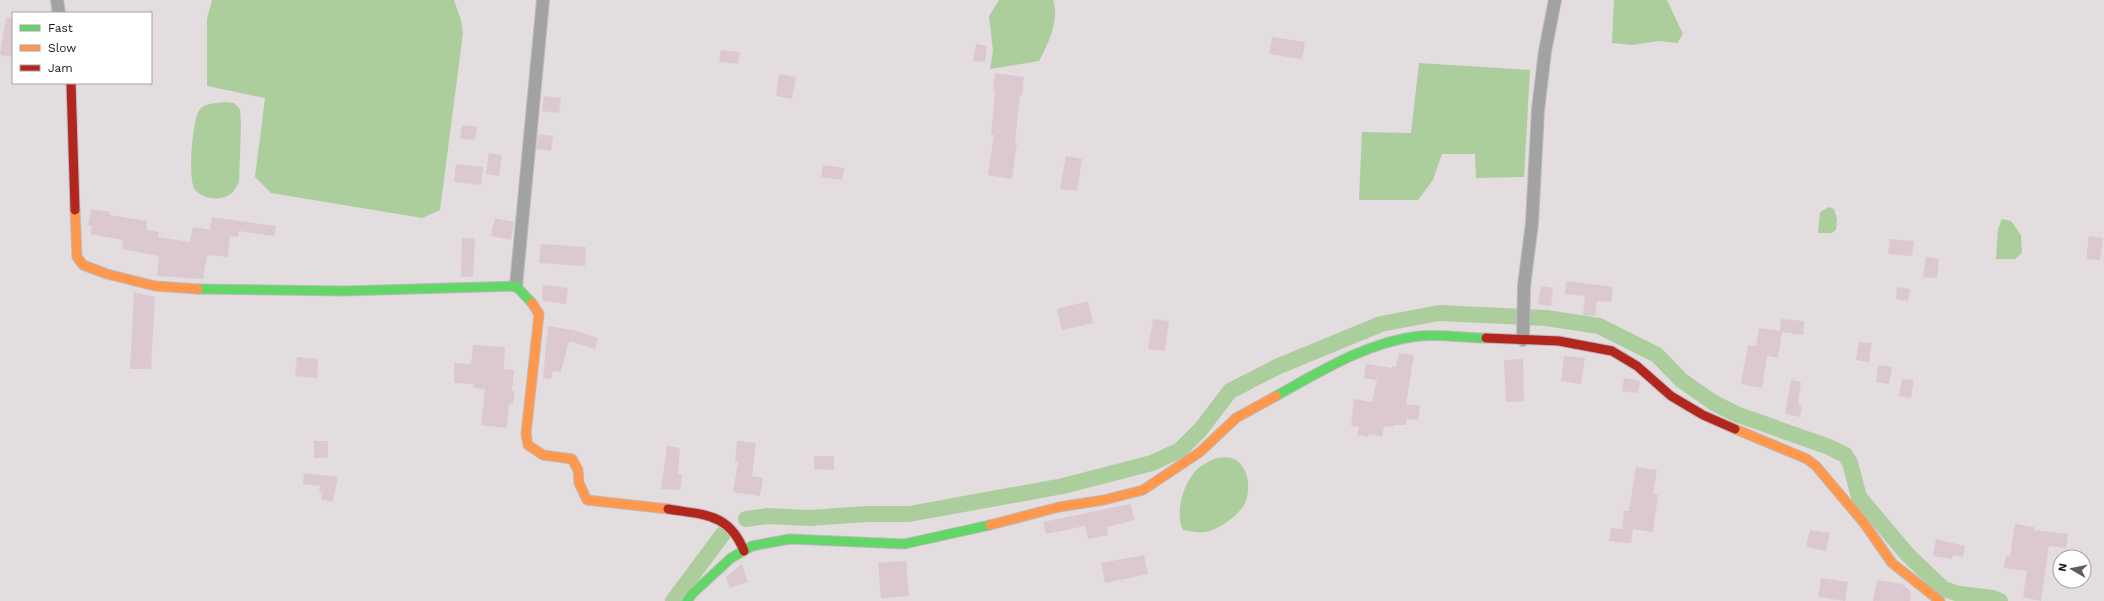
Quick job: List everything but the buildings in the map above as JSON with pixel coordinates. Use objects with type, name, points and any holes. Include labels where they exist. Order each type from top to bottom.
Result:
[{"type":"street","points":[[57,0],[59,12]]},
{"type":"street","points":[[516,286],[543,0]]},
{"type":"street","points":[[1523,340],[1524,286],[1532,223],[1538,110],[1545,51],[1555,0]]},
{"type":"street","points":[[71,84],[73,105],[75,243],[77,257],[84,265],[90,269],[155,286],[197,289],[344,291],[516,286],[529,298],[539,314],[526,434],[528,445],[543,455],[568,457],[572,459],[578,470],[579,483],[587,500],[657,507],[711,516],[730,527],[738,536],[744,551]]},
{"type":"street","points":[[687,601],[731,558],[752,546],[790,539],[904,544],[950,535],[1059,507],[1104,500],[1143,490],[1177,469],[1194,456],[1236,418],[1346,358],[1385,343],[1420,336],[1559,341],[1612,351],[1637,366],[1671,396],[1703,415],[1807,459],[1816,466],[1864,524],[1892,563],[1940,601]]},
{"type":"shaded area","points":[[212,0],[454,0],[461,20],[463,33],[440,210],[422,218],[271,193],[255,177],[265,98],[207,86],[207,19]]},
{"type":"shaded area","points":[[999,0],[1053,0],[1055,8],[1054,24],[1049,40],[1039,61],[990,69],[993,51],[989,16]]},
{"type":"shaded area","points":[[1614,0],[1667,0],[1683,34],[1677,43],[1659,41],[1632,45],[1612,43]]},
{"type":"shaded area","points":[[1419,63],[1530,70],[1524,177],[1476,178],[1475,154],[1442,154],[1433,180],[1418,200],[1359,200],[1362,132],[1411,133]]},
{"type":"shaded area","points":[[225,102],[234,103],[240,109],[241,126],[239,182],[231,194],[223,198],[209,198],[196,191],[192,181],[191,160],[195,122],[198,113],[203,106]]},
{"type":"shaded area","points":[[1829,207],[1834,209],[1837,219],[1836,230],[1832,233],[1818,233],[1820,212]]},
{"type":"shaded area","points":[[2002,219],[2011,221],[2021,235],[2022,253],[2015,259],[1996,259],[1998,229]]},
{"type":"shaded area","points":[[1216,458],[1231,458],[1237,461],[1245,470],[1248,482],[1246,501],[1235,516],[1223,525],[1211,531],[1197,532],[1183,530],[1180,523],[1180,507],[1184,490],[1197,469]]},
{"type":"waterway","points":[[746,519],[768,516],[809,518],[867,514],[909,514],[1063,486],[1152,463],[1180,450],[1201,429],[1230,391],[1279,366],[1381,324],[1439,313],[1546,318],[1599,326],[1657,355],[1681,380],[1714,403],[1736,414],[1829,447],[1845,455],[1850,463],[1859,497],[1907,554],[1935,581],[1944,589],[1959,594],[1993,598],[2000,601]]},
{"type":"waterway","points":[[673,601],[723,534]]},
{"type":"traffic: fast","points":[[198,289],[344,291],[516,286],[532,303]]},
{"type":"traffic: fast","points":[[1276,396],[1345,359],[1381,344],[1400,339],[1435,335],[1486,338]]},
{"type":"traffic: fast","points":[[687,601],[693,593],[731,558],[752,546],[790,539],[904,544],[990,525]]},
{"type":"traffic: slow","points":[[75,210],[77,257],[83,265],[107,274],[155,286],[198,289]]},
{"type":"traffic: slow","points":[[532,303],[539,314],[526,434],[528,445],[543,455],[572,459],[578,470],[579,483],[587,500],[668,509]]},
{"type":"traffic: slow","points":[[990,525],[1059,507],[1104,500],[1143,490],[1200,452],[1236,418],[1276,396]]},
{"type":"traffic: slow","points":[[1735,429],[1807,459],[1816,466],[1864,523],[1892,563],[1940,601]]},
{"type":"traffic: jam","points":[[71,84],[75,210]]},
{"type":"traffic: jam","points":[[1486,338],[1559,341],[1612,351],[1637,366],[1671,396],[1703,415],[1735,429]]},
{"type":"traffic: jam","points":[[668,509],[714,518],[731,529],[744,551]]}]
